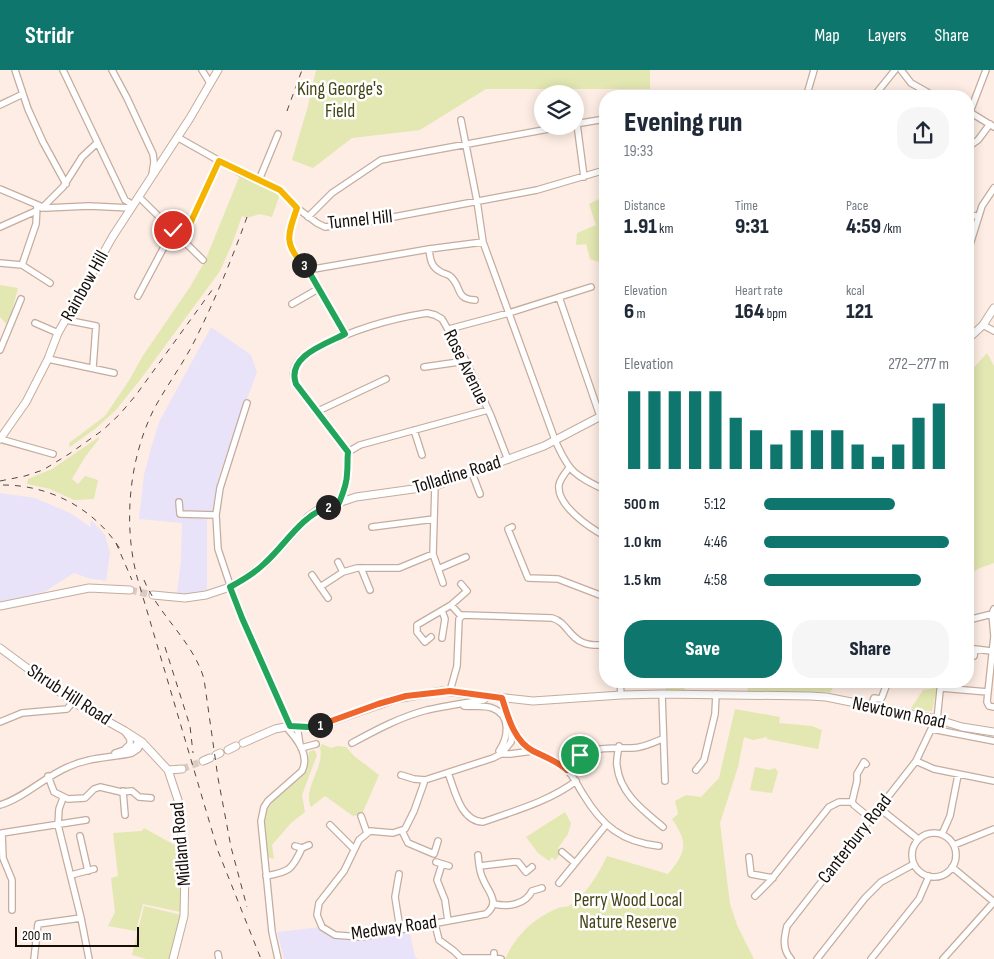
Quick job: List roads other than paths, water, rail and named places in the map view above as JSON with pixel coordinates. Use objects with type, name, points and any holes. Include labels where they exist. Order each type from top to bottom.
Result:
[{"type":"main road","name":"Rainbow Hill","points":[[0,439],[26,402],[48,359],[58,333],[113,236],[218,70]]},
{"type":"main road","points":[[974,333],[983,325],[994,308]]},
{"type":"main road","name":"Tolladine Road","points":[[153,595],[186,598],[206,595],[230,587],[244,580],[266,563],[308,517],[318,510],[356,497],[435,486],[544,446],[599,417]]},
{"type":"main road","points":[[0,606],[89,588],[130,590]]},
{"type":"main road","name":"Shrub Hill Road","points":[[0,648],[73,702],[140,741]]},
{"type":"main road","name":"Newtown Road","points":[[228,750],[274,729],[291,726],[308,727],[321,725],[396,699],[450,691],[513,700],[662,694],[826,697],[962,727],[994,732]]},
{"type":"main road","name":"Midland Road","points":[[140,741],[157,756],[168,770],[178,800],[185,870],[184,916],[173,959]]},
{"type":"main road","points":[[168,770],[182,769]]},
{"type":"street","points":[[15,70],[43,142],[66,184]]},
{"type":"street","points":[[63,70],[125,200],[132,207]]},
{"type":"street","points":[[112,70],[153,154],[152,177]]},
{"type":"street","points":[[202,70],[210,83]]},
{"type":"street","points":[[808,90],[814,70]]},
{"type":"street","points":[[879,90],[895,70]]},
{"type":"street","points":[[900,70],[911,83],[923,90]]},
{"type":"street","points":[[974,100],[986,70]]},
{"type":"street","points":[[0,105],[23,94]]},
{"type":"street","points":[[974,115],[992,126],[974,143]]},
{"type":"street","points":[[461,120],[483,242],[555,440],[569,468],[585,480],[599,487]]},
{"type":"street","points":[[584,123],[599,120]]},
{"type":"street","points":[[308,217],[332,193],[381,160],[534,132]]},
{"type":"street","points":[[259,180],[278,134]]},
{"type":"street","points":[[578,135],[584,177]]},
{"type":"street","name":"Tunnel Hill","points":[[177,137],[219,161],[280,190],[297,208],[317,224],[325,227],[537,190],[599,172]]},
{"type":"street","points":[[0,227],[38,208],[58,194],[82,157],[97,143]]},
{"type":"street","points":[[183,239],[219,161]]},
{"type":"street","points":[[974,230],[982,206],[994,188]]},
{"type":"street","points":[[0,189],[38,208],[132,207]]},
{"type":"street","points":[[139,197],[203,260]]},
{"type":"street","points":[[22,266],[36,224],[38,208]]},
{"type":"street","points":[[297,208],[288,239],[294,255],[308,270],[345,334]]},
{"type":"street","points":[[974,216],[978,216]]},
{"type":"street","points":[[138,296],[173,230]]},
{"type":"street","points":[[308,270],[429,249],[483,242]]},
{"type":"street","points":[[429,249],[431,262],[436,269],[450,276],[459,293],[467,300],[475,300]]},
{"type":"street","points":[[0,262],[22,266],[50,283]]},
{"type":"street","points":[[448,329],[509,313],[591,287]]},
{"type":"street","points":[[292,304],[318,289]]},
{"type":"street","points":[[559,297],[599,404]]},
{"type":"street","points":[[0,350],[21,299]]},
{"type":"street","name":"Rose Avenue","points":[[348,452],[296,384],[293,376],[296,364],[304,356],[345,334],[380,323],[427,314],[436,315],[442,319],[466,361],[508,460]]},
{"type":"street","points":[[66,320],[96,326],[93,367]]},
{"type":"street","points":[[34,322],[58,333]]},
{"type":"street","points":[[983,325],[994,331]]},
{"type":"street","points":[[48,359],[93,367],[114,373]]},
{"type":"street","points":[[424,366],[466,361]]},
{"type":"street","points":[[316,412],[386,379]]},
{"type":"street","points":[[247,403],[222,478],[216,515],[218,549],[248,633],[305,758],[302,771],[268,801],[261,821],[272,932],[278,959]]},
{"type":"street","points":[[339,503],[345,490],[348,475],[346,460],[348,452],[360,445],[488,410]]},
{"type":"street","points":[[414,430],[422,455]]},
{"type":"street","points":[[0,439],[53,454]]},
{"type":"street","points":[[569,468],[559,484],[559,493],[568,508],[599,532]]},
{"type":"street","points":[[472,473],[480,494]]},
{"type":"street","points":[[435,486],[434,554],[443,583]]},
{"type":"street","points":[[179,502],[180,514],[216,515]]},
{"type":"street","points":[[372,527],[434,519]]},
{"type":"street","points":[[508,528],[525,579],[558,579],[599,595]]},
{"type":"street","points":[[320,586],[343,572],[361,568],[399,568],[434,554]]},
{"type":"street","points":[[438,569],[466,557]]},
{"type":"street","points":[[338,562],[343,572]]},
{"type":"street","points":[[361,568],[370,590]]},
{"type":"street","points":[[312,575],[328,598]]},
{"type":"street","points":[[431,637],[424,643],[418,632],[417,625],[442,611],[468,592],[461,584]]},
{"type":"street","points":[[451,605],[461,616],[552,618],[564,624],[579,641],[591,645],[599,645]]},
{"type":"street","points":[[442,611],[445,619],[442,638]]},
{"type":"street","points":[[974,618],[993,611],[994,628],[987,702],[989,706],[994,707]]},
{"type":"street","points":[[450,691],[457,666],[459,619],[461,616]]},
{"type":"street","points":[[976,640],[975,652],[991,651]]},
{"type":"street","points":[[620,688],[621,695]]},
{"type":"street","points":[[871,707],[874,698],[881,699],[885,688]]},
{"type":"street","name":"Canterbury Road","points":[[790,959],[786,953],[784,937],[787,926],[916,761],[936,720],[940,688]]},
{"type":"street","points":[[961,688],[988,692]]},
{"type":"street","points":[[662,694],[662,739],[665,781]]},
{"type":"street","points":[[696,770],[704,760],[714,714],[716,694]]},
{"type":"street","points":[[352,743],[372,732],[426,710],[484,700],[489,696]]},
{"type":"street","points":[[502,698],[512,728],[518,737],[532,751],[553,760],[567,770],[606,825],[617,834],[632,840],[659,846]]},
{"type":"street","points":[[509,718],[509,707],[513,700]]},
{"type":"street","points":[[0,722],[22,713],[67,709],[73,702]]},
{"type":"street","points":[[458,705],[490,707],[498,712],[504,719],[507,729],[505,742],[499,751],[501,754]]},
{"type":"street","points":[[291,726],[301,747]]},
{"type":"street","points":[[401,775],[425,780],[493,758],[501,754],[511,742],[512,728]]},
{"type":"street","points":[[932,729],[994,741]]},
{"type":"street","points":[[0,805],[19,797],[48,776],[69,766],[124,750],[128,746],[130,739],[125,731]]},
{"type":"street","points":[[567,770],[580,755],[603,748],[620,746],[633,748],[648,745],[662,739]]},
{"type":"street","points":[[132,753],[138,749],[140,741]]},
{"type":"street","points":[[119,754],[128,752],[140,741]]},
{"type":"street","points":[[301,747],[316,744]]},
{"type":"street","points":[[620,746],[617,766],[622,784],[634,803],[663,828]]},
{"type":"street","points":[[501,754],[532,751]]},
{"type":"street","points":[[104,756],[146,752],[157,756]]},
{"type":"street","points":[[916,761],[934,769],[994,781]]},
{"type":"street","points":[[852,802],[857,774],[864,762],[866,764]]},
{"type":"street","points":[[448,773],[466,815],[475,822],[482,822],[540,800],[568,788],[576,781]]},
{"type":"street","points":[[942,834],[951,811],[958,775]]},
{"type":"street","points":[[48,776],[54,792],[64,798],[83,799],[100,787],[132,791],[139,797],[150,798]]},
{"type":"street","points":[[361,816],[367,833],[402,831],[408,825],[425,780]]},
{"type":"street","points":[[123,791],[125,815]]},
{"type":"street","points":[[64,798],[59,809],[58,825],[89,959]]},
{"type":"street","points":[[755,896],[773,878],[829,807],[840,802],[852,802],[870,818]]},
{"type":"street","points":[[879,808],[918,839]]},
{"type":"street","points":[[12,910],[12,880],[3,858],[2,833],[86,820]]},
{"type":"street","points":[[559,883],[606,825]]},
{"type":"street","points":[[330,826],[354,849]]},
{"type":"street","points":[[954,845],[994,829]]},
{"type":"street","points":[[402,831],[408,842],[434,854],[438,841]]},
{"type":"street","name":"Medway Road","points":[[367,833],[359,840],[344,871],[318,903],[317,915],[322,927],[335,935],[360,937],[448,920],[471,918],[486,914],[494,904]]},
{"type":"street","points":[[935,833],[942,834],[948,838],[954,845],[956,856],[952,867],[941,875],[929,876],[918,870],[914,864],[912,850],[918,839],[935,833]]},
{"type":"street","points":[[71,875],[91,870],[80,836]]},
{"type":"street","points":[[295,846],[302,848],[309,845]]},
{"type":"street","points":[[266,876],[284,873],[289,870],[295,863],[302,848]]},
{"type":"street","points":[[562,852],[575,863]]},
{"type":"street","points":[[478,855],[482,879],[491,892],[494,904],[515,907],[524,902],[532,891],[542,888]]},
{"type":"street","points":[[749,856],[751,874],[773,878]]},
{"type":"street","points":[[480,866],[518,862],[526,872],[532,867]]},
{"type":"street","points":[[448,920],[445,900],[437,880],[439,863],[449,866]]},
{"type":"street","points":[[817,959],[865,898],[881,882],[914,864]]},
{"type":"street","points":[[943,959],[994,902],[952,867]]},
{"type":"street","points":[[398,874],[395,897],[400,929]]},
{"type":"street","points":[[871,959],[919,899],[929,876]]},
{"type":"street","points":[[34,959],[37,927],[40,923],[81,918]]},
{"type":"street","points":[[435,924],[439,940],[462,959],[496,957]]},
{"type":"tunnel","points":[[130,590],[153,595]]},
{"type":"tunnel","points":[[182,769],[203,761]]},
{"type":"railway","points":[[287,111],[302,70]]},
{"type":"railway","points":[[247,217],[223,279],[195,340],[164,391],[146,428],[134,470],[131,492],[130,535],[137,577],[218,851],[261,959]]},
{"type":"railway","points":[[0,481],[43,470],[103,430],[136,395],[215,286]]},
{"type":"railway","points":[[3,485],[38,489],[70,502],[98,522],[120,549]]},
{"type":"railway","points":[[116,543],[132,580]]},
{"type":"railway","points":[[144,580],[150,593],[192,653],[204,679],[218,778],[231,847],[247,907]]},
{"type":"railway","points":[[165,647],[190,726],[193,753]]},
{"type":"park label","name":"King George's Field","points":[[340,100]]},
{"type":"park label","name":"Perry Wood Local Nature Reserve","points":[[628,911]]}]
